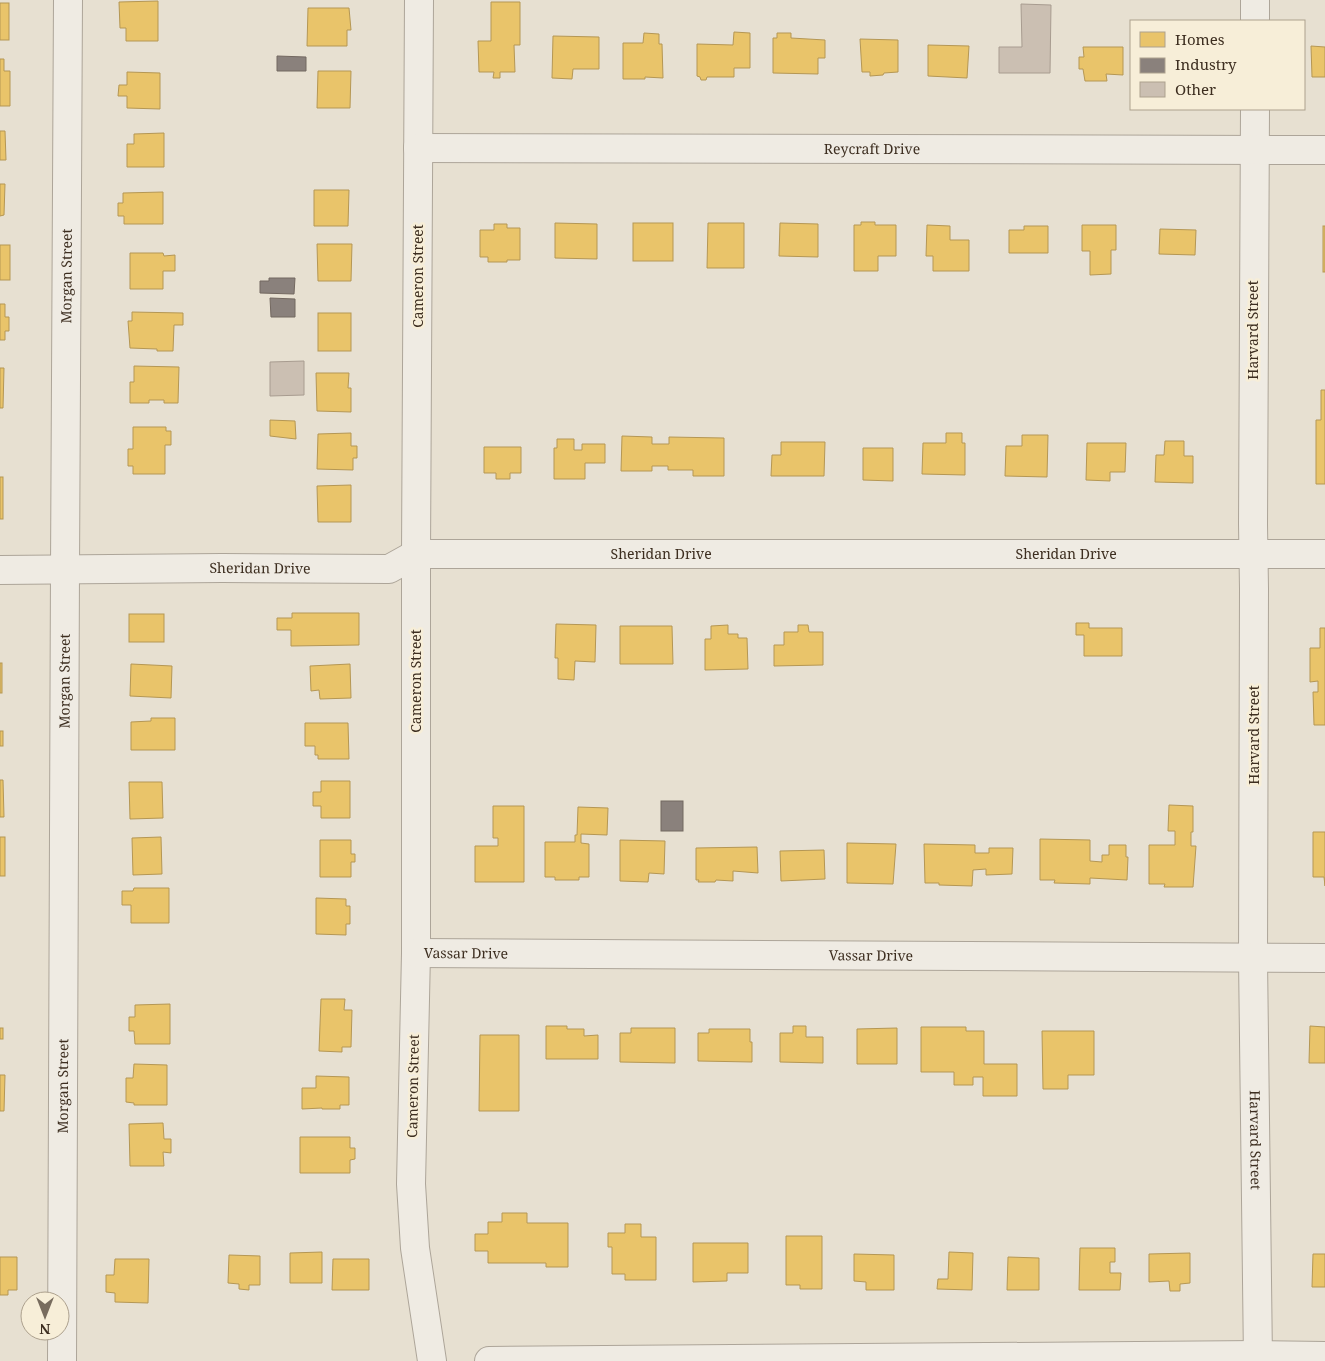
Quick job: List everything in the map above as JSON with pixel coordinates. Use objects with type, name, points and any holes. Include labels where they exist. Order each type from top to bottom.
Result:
[{"type":"street","name":"Morgan Street","points":[[62,1361],[68,0]]},
{"type":"street","name":"Cameron Street","points":[[419,0],[416,953],[411,1184],[415,1248],[432,1361]]},
{"type":"street","points":[[1254,0],[1254,20]]},
{"type":"street","name":"Harvard Street","points":[[1254,110],[1253,958],[1258,1358]]},
{"type":"street","name":"Reycraft Drive","points":[[418,148],[1325,150]]},
{"type":"street","name":"Sheridan Drive","points":[[0,570],[389,569],[416,554],[1325,554]]},
{"type":"street","name":"Vassar Drive","points":[[416,953],[1325,958]]},
{"type":"street","points":[[489,1361],[1258,1358],[1325,1356]]},
{"type":"building: Homes","points":[[158,1],[158,41],[126,41],[126,28],[120,28],[119,2]]},
{"type":"building: Homes","points":[[491,2],[520,2],[520,45],[514,45],[515,72],[500,72],[500,78],[493,78],[494,72],[479,72],[478,41],[491,41]]},
{"type":"building: Homes","points":[[0,3],[9,3],[9,40],[0,40]]},
{"type":"building: Homes","points":[[308,8],[349,8],[351,30],[347,30],[347,46],[307,46]]},
{"type":"building: Homes","points":[[734,32],[750,33],[750,68],[734,68],[734,77],[707,77],[706,80],[701,80],[697,76],[697,44],[733,45]]},
{"type":"building: Homes","points":[[644,33],[659,34],[659,44],[662,44],[663,78],[623,79],[623,43],[643,43]]},
{"type":"building: Homes","points":[[777,33],[791,33],[791,38],[825,40],[825,58],[818,58],[818,74],[773,73],[773,38],[777,38]]},
{"type":"building: Homes","points":[[553,36],[599,37],[599,69],[573,69],[572,79],[552,78]]},
{"type":"building: Homes","points":[[860,39],[898,40],[898,72],[870,76],[870,72],[862,72]]},
{"type":"building: Homes","points":[[928,45],[969,46],[967,78],[928,76]]},
{"type":"building: Homes","points":[[1311,46],[1325,47],[1325,77],[1312,77]]},
{"type":"building: Homes","points":[[1083,47],[1123,47],[1123,75],[1106,74],[1107,81],[1085,81],[1083,69],[1079,69],[1079,57],[1084,57]]},
{"type":"building: Homes","points":[[0,59],[4,59],[4,71],[10,71],[10,106],[0,106]]},
{"type":"building: Homes","points":[[318,71],[351,71],[350,108],[317,108]]},
{"type":"building: Homes","points":[[127,72],[160,73],[160,109],[127,108],[127,96],[118,96],[119,85],[127,85]]},
{"type":"building: Homes","points":[[0,131],[5,131],[6,160],[0,160]]},
{"type":"building: Homes","points":[[164,133],[164,167],[127,167],[127,144],[134,144],[134,134]]},
{"type":"building: Homes","points":[[0,184],[5,184],[4,215],[0,216]]},
{"type":"building: Homes","points":[[314,190],[349,190],[348,226],[314,226]]},
{"type":"building: Homes","points":[[163,192],[163,224],[124,224],[124,216],[118,216],[118,203],[123,203],[123,193]]},
{"type":"building: Homes","points":[[861,222],[875,222],[875,225],[896,225],[896,256],[878,256],[878,271],[854,271],[854,225],[861,225]]},
{"type":"building: Homes","points":[[555,223],[597,224],[597,259],[555,258]]},
{"type":"building: Homes","points":[[633,223],[673,223],[673,261],[633,261]]},
{"type":"building: Homes","points":[[708,223],[744,223],[744,268],[707,268]]},
{"type":"building: Homes","points":[[780,223],[818,224],[818,257],[779,256]]},
{"type":"building: Homes","points":[[494,224],[507,224],[507,228],[520,228],[520,260],[488,262],[488,257],[480,257],[480,230],[494,230]]},
{"type":"building: Homes","points":[[927,225],[950,226],[950,240],[969,240],[969,271],[933,271],[933,256],[926,256]]},
{"type":"building: Homes","points":[[1082,225],[1116,225],[1116,250],[1111,250],[1111,274],[1090,275],[1090,251],[1082,251]]},
{"type":"building: Homes","points":[[1024,226],[1048,226],[1048,253],[1009,253],[1009,230],[1024,230]]},
{"type":"building: Homes","points":[[1323,226],[1325,226],[1325,272],[1323,272]]},
{"type":"building: Homes","points":[[1160,229],[1196,230],[1195,255],[1159,254]]},
{"type":"building: Homes","points":[[317,244],[352,244],[351,281],[318,281]]},
{"type":"building: Homes","points":[[0,245],[10,245],[10,280],[0,280]]},
{"type":"building: Homes","points":[[130,253],[175,255],[175,271],[163,271],[163,289],[130,289]]},
{"type":"building: Homes","points":[[0,304],[5,304],[5,317],[9,317],[9,331],[5,331],[5,340],[0,340]]},
{"type":"building: Homes","points":[[132,312],[183,313],[183,325],[174,325],[173,351],[130,348],[128,321],[132,321]]},
{"type":"building: Homes","points":[[318,313],[351,313],[351,351],[318,351]]},
{"type":"building: Homes","points":[[134,366],[179,367],[178,403],[164,403],[164,400],[149,400],[149,403],[130,403],[130,382],[134,382]]},
{"type":"building: Homes","points":[[0,368],[4,368],[3,408],[0,408]]},
{"type":"building: Homes","points":[[316,373],[349,373],[348,388],[351,388],[351,412],[317,411]]},
{"type":"building: Homes","points":[[1321,390],[1325,390],[1325,484],[1316,484],[1316,420],[1321,420]]},
{"type":"building: Homes","points":[[270,420],[295,421],[296,439],[270,436]]},
{"type":"building: Homes","points":[[133,427],[166,427],[166,431],[171,431],[171,445],[165,445],[165,474],[133,474],[133,466],[128,466],[128,449],[133,449]]},
{"type":"building: Homes","points":[[351,433],[351,446],[357,446],[357,458],[353,458],[353,470],[317,469],[318,434]]},
{"type":"building: Homes","points":[[946,433],[962,433],[962,443],[965,443],[965,475],[922,474],[923,443],[946,443]]},
{"type":"building: Homes","points":[[1022,435],[1048,435],[1047,477],[1005,476],[1006,446],[1022,446]]},
{"type":"building: Homes","points":[[622,436],[652,437],[652,444],[669,444],[669,437],[724,438],[724,476],[693,476],[693,470],[668,470],[668,466],[652,466],[652,471],[621,471]]},
{"type":"building: Homes","points":[[557,439],[574,439],[574,450],[582,450],[582,444],[605,444],[605,463],[585,463],[585,479],[554,479],[554,448],[557,448]]},
{"type":"building: Homes","points":[[1165,441],[1184,441],[1184,456],[1193,456],[1193,483],[1155,482],[1156,455],[1164,455]]},
{"type":"building: Homes","points":[[781,442],[825,442],[824,476],[771,476],[772,455],[781,455]]},
{"type":"building: Homes","points":[[1087,443],[1126,443],[1125,472],[1110,472],[1110,481],[1086,480]]},
{"type":"building: Homes","points":[[484,447],[521,447],[521,473],[510,473],[510,479],[496,479],[496,473],[484,473]]},
{"type":"building: Homes","points":[[863,448],[893,448],[893,481],[863,480]]},
{"type":"building: Homes","points":[[0,477],[3,477],[3,519],[0,519]]},
{"type":"building: Homes","points":[[351,485],[351,522],[318,522],[317,486]]},
{"type":"building: Homes","points":[[292,613],[359,613],[359,645],[291,646],[291,630],[277,630],[277,618],[292,618]]},
{"type":"building: Homes","points":[[129,614],[164,614],[164,642],[129,642]]},
{"type":"building: Homes","points":[[1076,623],[1089,623],[1089,628],[1122,628],[1122,656],[1084,656],[1084,635],[1076,635]]},
{"type":"building: Homes","points":[[556,624],[596,625],[595,662],[575,661],[574,680],[558,679],[558,658],[555,658]]},
{"type":"building: Homes","points":[[728,625],[728,634],[738,634],[738,638],[747,638],[748,669],[705,670],[705,639],[711,639],[711,626]]},
{"type":"building: Homes","points":[[798,625],[808,625],[809,632],[823,632],[823,665],[774,666],[774,645],[784,645],[784,632],[798,632]]},
{"type":"building: Homes","points":[[620,626],[672,626],[673,664],[620,664]]},
{"type":"building: Homes","points":[[1320,628],[1325,628],[1325,725],[1314,725],[1313,692],[1318,692],[1318,681],[1310,682],[1310,648],[1320,648]]},
{"type":"building: Homes","points":[[0,663],[2,663],[2,693],[0,693]]},
{"type":"building: Homes","points":[[131,664],[172,666],[171,698],[130,696]]},
{"type":"building: Homes","points":[[350,664],[351,698],[320,699],[319,690],[311,691],[310,666]]},
{"type":"building: Homes","points":[[151,718],[175,718],[175,750],[131,750],[131,722],[151,721]]},
{"type":"building: Homes","points":[[305,723],[348,723],[349,759],[318,759],[318,755],[315,755],[315,746],[305,746]]},
{"type":"building: Homes","points":[[0,731],[3,731],[3,746],[0,746]]},
{"type":"building: Homes","points":[[0,780],[3,780],[4,817],[0,817]]},
{"type":"building: Homes","points":[[321,781],[350,781],[350,818],[321,818],[321,806],[313,806],[313,792],[321,792]]},
{"type":"building: Homes","points":[[129,782],[162,782],[163,818],[130,819]]},
{"type":"building: Homes","points":[[1169,805],[1193,806],[1191,846],[1196,846],[1193,887],[1164,887],[1165,884],[1149,884],[1149,845],[1175,845],[1175,831],[1168,831]]},
{"type":"building: Homes","points":[[493,806],[524,806],[524,882],[475,882],[475,846],[498,846],[498,838],[493,838]]},
{"type":"building: Homes","points":[[578,807],[608,808],[607,835],[581,834],[581,843],[589,844],[589,877],[579,877],[579,880],[555,880],[555,877],[545,877],[545,842],[575,842]]},
{"type":"building: Homes","points":[[1313,832],[1325,832],[1325,886],[1324,877],[1313,877]]},
{"type":"building: Homes","points":[[0,837],[5,837],[5,876],[0,876]]},
{"type":"building: Homes","points":[[161,837],[162,874],[133,875],[132,838]]},
{"type":"building: Homes","points":[[1040,839],[1090,840],[1090,861],[1102,862],[1102,855],[1109,855],[1109,845],[1126,845],[1126,857],[1128,857],[1127,880],[1090,878],[1090,884],[1054,883],[1055,880],[1040,880]]},
{"type":"building: Homes","points":[[320,840],[351,840],[351,854],[355,854],[355,862],[351,862],[351,877],[320,877]]},
{"type":"building: Homes","points":[[620,840],[665,841],[664,874],[649,873],[648,882],[620,881]]},
{"type":"building: Homes","points":[[847,843],[896,844],[893,884],[847,883]]},
{"type":"building: Homes","points":[[924,844],[975,845],[975,853],[989,853],[989,848],[1013,848],[1012,874],[986,875],[986,869],[973,870],[972,886],[925,883]]},
{"type":"building: Homes","points":[[757,847],[758,873],[733,871],[733,881],[698,882],[699,880],[696,880],[696,848]]},
{"type":"building: Homes","points":[[824,850],[825,879],[781,881],[780,851]]},
{"type":"building: Homes","points":[[134,888],[169,888],[169,923],[131,923],[131,905],[122,905],[122,891],[133,891]]},
{"type":"building: Homes","points":[[316,898],[346,899],[346,906],[350,906],[350,924],[346,924],[346,935],[316,934]]},
{"type":"building: Homes","points":[[321,999],[345,999],[344,1010],[352,1010],[351,1047],[342,1047],[342,1052],[319,1051]]},
{"type":"building: Homes","points":[[170,1004],[170,1044],[135,1044],[134,1031],[129,1031],[129,1017],[135,1017],[135,1005]]},
{"type":"building: Homes","points":[[546,1026],[567,1026],[567,1029],[584,1029],[584,1036],[598,1035],[598,1059],[546,1059]]},
{"type":"building: Homes","points":[[793,1026],[806,1026],[806,1037],[823,1037],[823,1063],[780,1062],[780,1033],[793,1033]]},
{"type":"building: Homes","points":[[1310,1026],[1325,1027],[1325,1063],[1309,1063]]},
{"type":"building: Homes","points":[[921,1027],[966,1027],[966,1031],[984,1031],[984,1064],[1017,1064],[1017,1096],[983,1096],[983,1077],[973,1077],[973,1085],[954,1085],[954,1072],[921,1072]]},
{"type":"building: Homes","points":[[0,1028],[3,1028],[3,1039],[0,1039]]},
{"type":"building: Homes","points":[[631,1028],[675,1028],[675,1063],[620,1062],[620,1033],[631,1033]]},
{"type":"building: Homes","points":[[897,1028],[897,1064],[857,1064],[857,1029]]},
{"type":"building: Homes","points":[[709,1029],[750,1029],[752,1062],[698,1061],[698,1033],[709,1033]]},
{"type":"building: Homes","points":[[1042,1031],[1094,1031],[1094,1075],[1068,1075],[1068,1089],[1043,1089]]},
{"type":"building: Homes","points":[[480,1035],[519,1035],[519,1111],[479,1111]]},
{"type":"building: Homes","points":[[134,1064],[167,1065],[167,1105],[134,1105],[134,1103],[126,1102],[126,1078],[133,1078]]},
{"type":"building: Homes","points":[[0,1075],[5,1075],[4,1111],[0,1111]]},
{"type":"building: Homes","points":[[316,1076],[349,1077],[349,1105],[340,1105],[340,1109],[302,1109],[302,1088],[316,1088]]},
{"type":"building: Homes","points":[[163,1123],[164,1139],[171,1139],[171,1153],[163,1152],[164,1166],[130,1166],[129,1124]]},
{"type":"building: Homes","points":[[300,1137],[350,1137],[350,1148],[355,1148],[355,1159],[350,1160],[350,1173],[300,1173]]},
{"type":"building: Homes","points":[[502,1213],[527,1213],[527,1223],[568,1223],[568,1267],[546,1267],[546,1263],[488,1263],[488,1251],[475,1251],[475,1234],[488,1234],[488,1222],[502,1222]]},
{"type":"building: Homes","points":[[625,1224],[641,1224],[641,1237],[656,1237],[656,1280],[625,1280],[625,1274],[612,1274],[612,1247],[608,1247],[608,1233],[625,1233]]},
{"type":"building: Homes","points":[[786,1236],[822,1236],[822,1289],[800,1289],[800,1285],[786,1285]]},
{"type":"building: Homes","points":[[693,1243],[748,1243],[748,1273],[727,1273],[727,1281],[693,1282]]},
{"type":"building: Homes","points":[[1080,1248],[1115,1248],[1115,1262],[1110,1262],[1110,1273],[1121,1273],[1120,1290],[1079,1290]]},
{"type":"building: Homes","points":[[322,1252],[322,1283],[290,1283],[290,1253]]},
{"type":"building: Homes","points":[[949,1252],[973,1253],[972,1290],[937,1289],[938,1279],[948,1279]]},
{"type":"building: Homes","points":[[1190,1253],[1190,1283],[1180,1284],[1180,1291],[1170,1291],[1169,1281],[1149,1282],[1149,1254]]},
{"type":"building: Homes","points":[[854,1254],[894,1255],[894,1290],[866,1290],[866,1282],[854,1281]]},
{"type":"building: Homes","points":[[1313,1254],[1325,1254],[1325,1287],[1312,1287]]},
{"type":"building: Homes","points":[[229,1255],[260,1256],[260,1285],[249,1285],[249,1290],[239,1289],[239,1284],[228,1283]]},
{"type":"building: Homes","points":[[0,1257],[17,1257],[17,1290],[8,1290],[8,1295],[0,1295]]},
{"type":"building: Homes","points":[[1008,1257],[1039,1258],[1039,1290],[1007,1290]]},
{"type":"building: Homes","points":[[115,1259],[149,1259],[148,1303],[115,1302],[115,1293],[106,1292],[106,1275],[114,1275]]},
{"type":"building: Homes","points":[[333,1259],[369,1259],[369,1290],[332,1290]]},
{"type":"building: Industry","points":[[277,56],[306,57],[306,71],[277,71]]},
{"type":"building: Industry","points":[[269,278],[295,278],[294,294],[260,293],[260,281],[269,281]]},
{"type":"building: Industry","points":[[270,298],[295,299],[295,317],[271,317]]},
{"type":"building: Industry","points":[[661,801],[683,801],[683,831],[661,831]]},
{"type":"building: Other","points":[[1021,4],[1051,5],[1050,73],[999,73],[999,47],[1022,47]]},
{"type":"building: Other","points":[[304,361],[304,395],[270,396],[270,362]]}]
